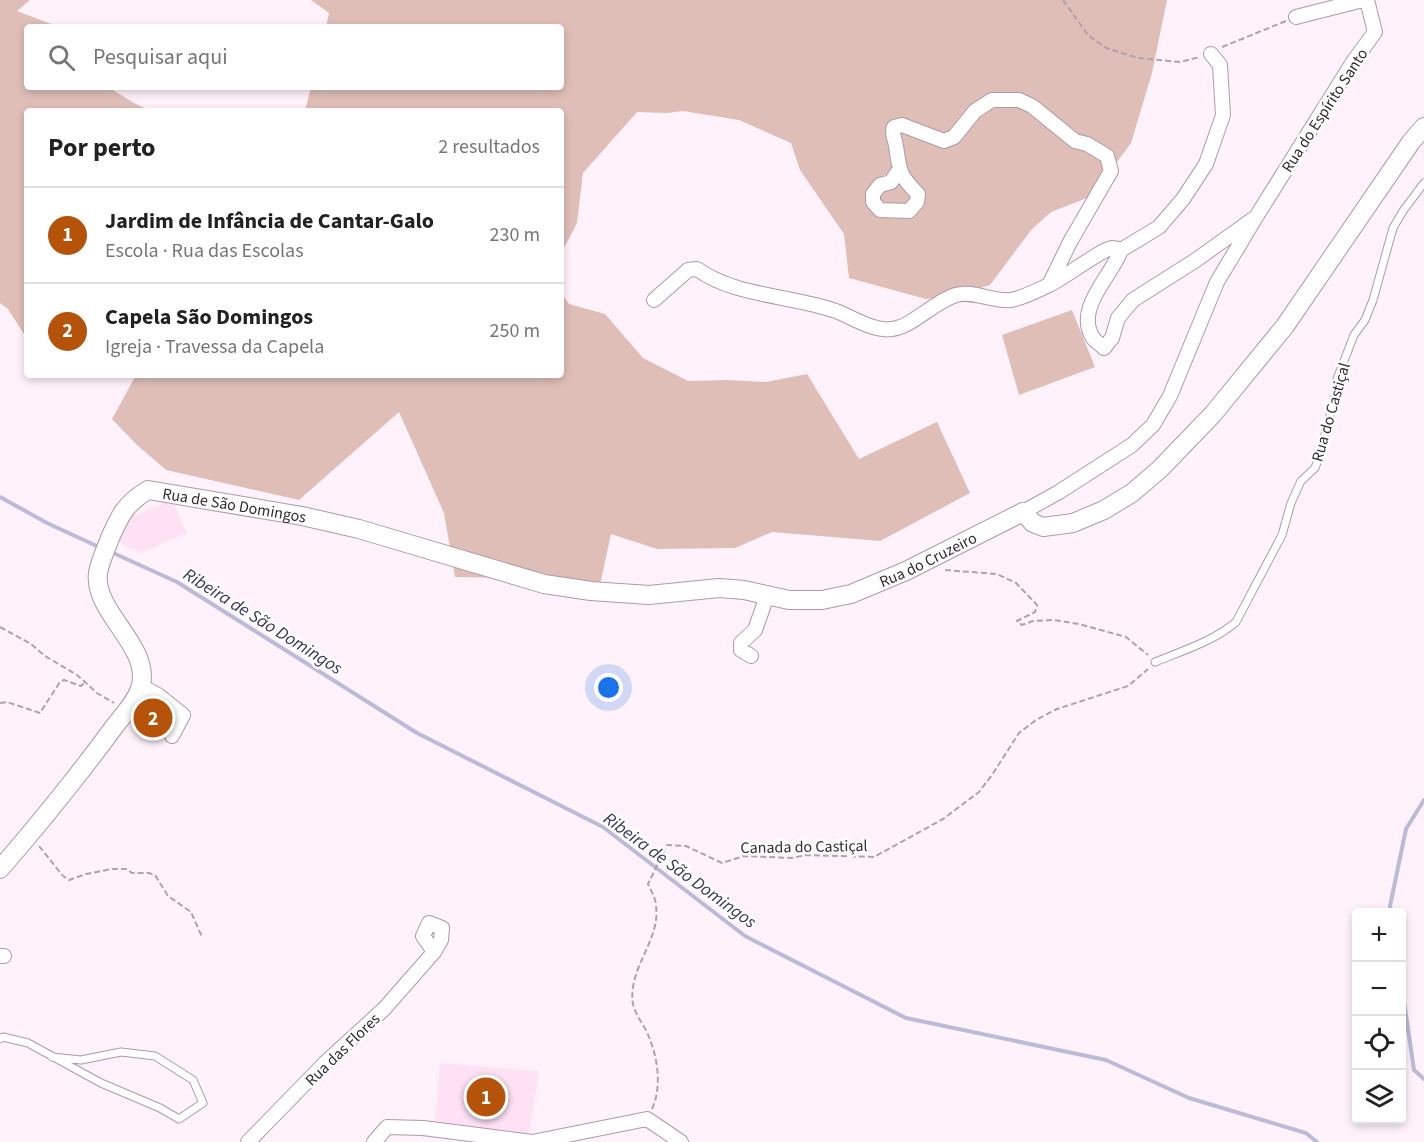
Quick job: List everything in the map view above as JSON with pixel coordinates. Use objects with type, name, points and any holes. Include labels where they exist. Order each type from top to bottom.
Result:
[{"type":"street","points":[[1296,17],[1363,0]]},
{"type":"street","name":"Rua do Espírito Santo","points":[[1256,217],[1353,62],[1375,32],[1367,0]]},
{"type":"street","points":[[1211,54],[1220,65],[1223,115],[1206,164],[1183,199],[1159,226],[1121,250],[1095,297],[1087,317],[1093,338],[1104,348],[1112,338],[1118,318],[1133,300],[1196,260],[1256,217]]},
{"type":"street","points":[[899,170],[896,142],[892,133],[894,127],[902,125],[944,141],[954,137],[975,111],[992,100],[1019,100],[1032,106],[1075,141],[1087,144],[1107,156],[1111,171],[1070,242],[1049,285]]},
{"type":"street","points":[[1023,512],[1033,523],[1043,527],[1073,523],[1104,510],[1132,493],[1160,470],[1213,414],[1285,326],[1411,142],[1424,127]]},
{"type":"street","name":"Rua do Cruzeiro","points":[[446,555],[544,584],[591,591],[649,595],[719,588],[744,590],[789,600],[822,600],[860,590],[924,562],[1059,492],[1131,445],[1153,425],[1170,396],[1217,282],[1256,217]]},
{"type":"street","points":[[654,300],[688,270],[696,268],[709,277],[730,285],[818,305],[877,328],[892,329],[910,322],[938,302],[959,294],[1010,300],[1049,285],[1072,273],[1104,251],[1113,248],[1121,250]]},
{"type":"street","name":"Rua de São Domingos","points":[[141,686],[141,668],[135,652],[107,606],[98,574],[103,555],[120,515],[133,499],[148,490],[302,516],[359,529],[446,555]]},
{"type":"street","points":[[751,656],[741,650],[741,643],[755,630],[767,596]]},
{"type":"street","points":[[0,869],[86,766],[141,686],[158,695],[183,715],[172,736]]},
{"type":"street","name":"Rua das Flores","points":[[248,1142],[325,1064],[384,1009],[434,952]]},
{"type":"street","points":[[374,1142],[387,1128],[423,1128],[532,1142],[647,1119],[681,1142]]},
{"type":"lane","name":"Rua do Castiçal","points":[[1153,664],[1228,629],[1236,622],[1282,535],[1291,503],[1301,481],[1315,468],[1336,393],[1337,379],[1354,335],[1365,320],[1373,300],[1393,228],[1424,183]]},
{"type":"lane","points":[[0,1039],[3,1037],[28,1043],[52,1057],[101,1083],[160,1108],[179,1119],[203,1103],[193,1080],[154,1056],[121,1052],[81,1060],[52,1057]]},
{"type":"path","points":[[1063,0],[1088,35],[1106,48],[1138,58],[1180,62],[1211,54],[1218,48],[1296,17]]},
{"type":"path","points":[[924,562],[931,568],[997,574],[1016,583],[1037,605],[1035,612],[1017,621],[1022,625],[1033,621],[1054,620],[1126,637],[1144,650],[1153,664]]},
{"type":"path","points":[[0,627],[31,644],[97,693],[126,710]]},
{"type":"path","name":"Canada do Castiçal","points":[[647,1119],[658,1089],[657,1065],[650,1037],[633,1004],[634,984],[655,928],[657,905],[648,884],[666,844],[686,846],[722,863],[744,856],[874,857],[943,819],[979,792],[1019,733],[1036,720],[1057,709],[1128,686],[1153,664]]},
{"type":"path","points":[[0,703],[7,702],[40,713],[60,682],[64,680],[81,686],[85,682]]},
{"type":"path","points":[[30,834],[63,876],[69,880],[112,869],[126,869],[132,873],[155,875],[168,896],[191,912],[202,937]]},
{"type":"shaded area","points":[[0,0],[30,0],[17,11],[51,24],[24,24],[24,90],[113,90],[145,108],[24,108],[24,334],[8,309],[0,303]]},
{"type":"shaded area","points":[[311,0],[1167,0],[1152,73],[1131,143],[1092,196],[1051,212],[1032,229],[990,285],[965,293],[926,299],[849,278],[844,234],[800,170],[791,143],[739,120],[683,111],[637,112],[583,173],[577,223],[564,248],[564,108],[306,108],[310,90],[564,90],[564,24],[327,24],[329,13]]},
{"type":"shaded area","points":[[564,296],[569,304],[605,314],[643,358],[688,381],[766,382],[807,374],[859,459],[937,422],[970,493],[880,541],[772,532],[735,548],[657,549],[611,534],[597,599],[511,578],[455,577],[444,513],[399,412],[299,500],[166,470],[112,419],[134,378],[564,378]]},
{"type":"shaded area","points":[[1072,310],[1095,367],[1019,395],[1002,335]]},
{"type":"shaded area","points":[[172,500],[187,533],[140,553],[113,539],[127,511],[134,516]]},
{"type":"shaded area","points":[[440,1063],[539,1071],[529,1133],[435,1124]]},
{"type":"building","points":[[148,700],[172,718],[161,737],[135,719]]},
{"type":"waterway","name":"Ribeira de São Domingos","points":[[0,497],[47,523],[101,548]]},
{"type":"waterway","name":"Ribeira de São Domingos","points":[[111,552],[177,582],[417,733],[603,827],[745,936],[906,1018],[1106,1060],[1189,1098],[1306,1133],[1317,1142]]},
{"type":"waterway","points":[[1390,908],[1406,829],[1424,800]]},
{"type":"waterway","points":[[1406,1015],[1414,1070],[1424,1079]]},
{"type":"place","name":"Capela São Domingos","points":[[153,718]]},
{"type":"place","name":"Jardim de Infância de Cantar-Galo","points":[[486,1097]]}]
